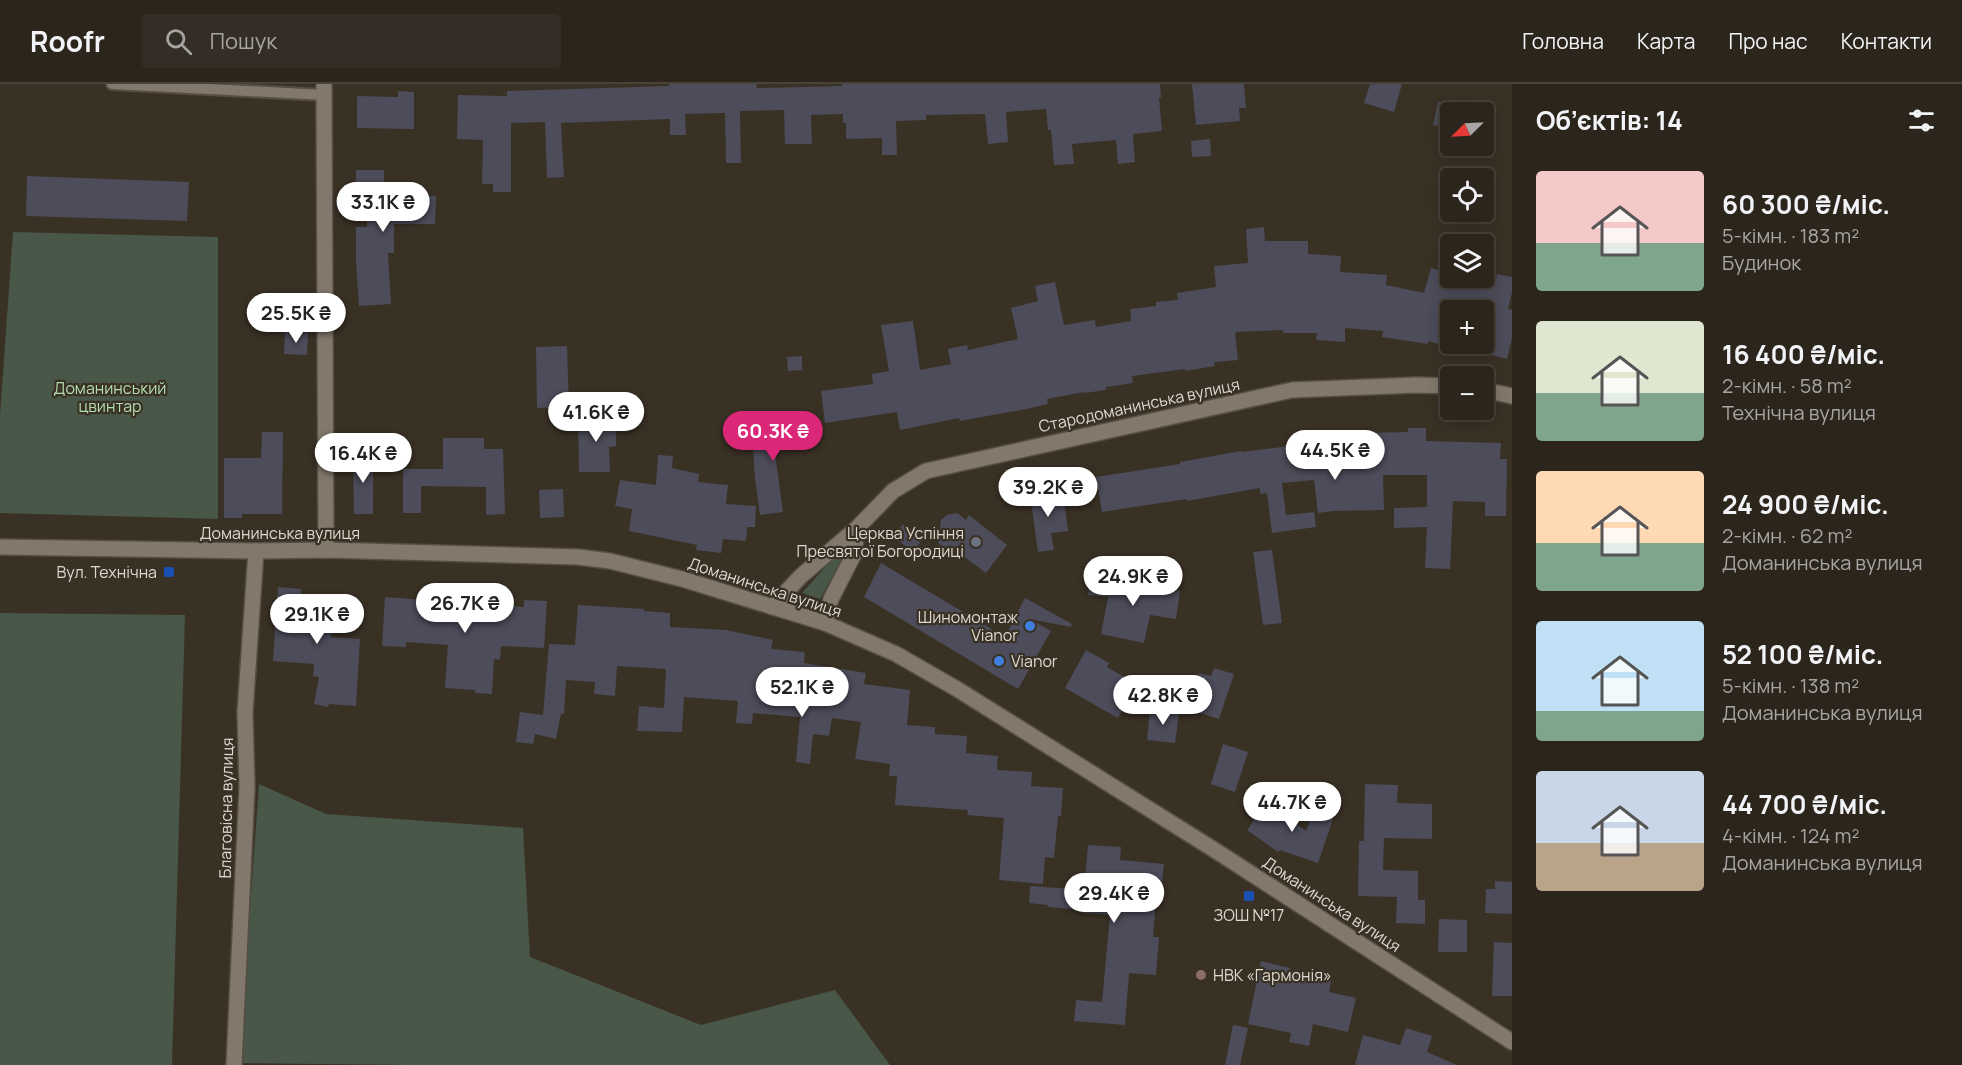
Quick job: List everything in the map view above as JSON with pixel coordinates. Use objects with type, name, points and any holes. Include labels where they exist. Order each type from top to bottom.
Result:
[{"type":"street","points":[[324,89],[326,550]]},
{"type":"street","name":"Стародоманинська вулиця","points":[[772,607],[801,576],[857,528],[893,491],[926,471],[1292,390],[1440,386]]},
{"type":"street","points":[[1494,392],[1512,396]]},
{"type":"street","points":[[825,623],[831,599],[854,554],[857,528]]},
{"type":"street","name":"Доманинська вулиця","points":[[0,547],[326,550],[578,557],[610,561],[681,579],[825,623],[896,654],[957,689],[1213,849],[1512,1042]]},
{"type":"street","name":"Благовісна вулиця","points":[[234,1065],[247,787],[245,712],[256,551]]},
{"type":"lane","points":[[112,84],[324,89]]},
{"type":"green space","name":"Доманинський цвинтар","points":[[13,232],[218,237],[218,519],[0,513],[0,416]]},
{"type":"green space","points":[[844,546],[848,549],[820,599],[802,593]]},
{"type":"green space","points":[[0,613],[185,615],[172,1065],[0,1065]]},
{"type":"green space","points":[[259,784],[326,814],[523,828],[530,957],[701,1025],[835,990],[890,1065],[239,1063]]},
{"type":"building","points":[[669,84],[756,84],[757,88],[842,86],[842,84],[1160,84],[1162,131],[1133,134],[1135,162],[1118,164],[1116,140],[1072,144],[1074,164],[1054,165],[1051,130],[1048,130],[1046,109],[1006,112],[1008,142],[988,144],[985,114],[926,115],[926,120],[896,121],[897,155],[882,155],[882,138],[846,139],[846,123],[843,123],[843,114],[811,115],[812,144],[785,144],[784,110],[740,111],[741,163],[726,163],[725,113],[685,114],[686,135],[670,135],[670,119],[561,123],[564,177],[547,178],[545,122],[511,123],[511,192],[493,192],[493,184],[482,184],[483,140],[457,139],[458,95],[507,96],[507,91],[669,86]]},
{"type":"building","points":[[1192,84],[1244,84],[1246,108],[1239,108],[1240,121],[1196,125]]},
{"type":"building","points":[[1370,84],[1402,84],[1394,112],[1364,103]]},
{"type":"building","points":[[398,91],[414,92],[414,129],[357,128],[357,96],[398,97]]},
{"type":"building","points":[[1438,102],[1440,102],[1440,126],[1433,125]]},
{"type":"building","points":[[1210,139],[1211,156],[1192,157],[1191,141]]},
{"type":"building","points":[[356,170],[384,170],[384,195],[436,196],[435,224],[394,224],[394,253],[388,253],[391,304],[359,306],[356,227],[367,227],[367,197],[356,197]]},
{"type":"building","points":[[27,176],[189,182],[187,221],[26,216]]},
{"type":"building","points":[[1264,227],[1265,241],[1308,241],[1308,254],[1341,256],[1340,272],[1387,275],[1386,285],[1424,293],[1431,268],[1440,270],[1440,288],[1494,288],[1497,274],[1512,277],[1512,292],[1508,309],[1512,310],[1512,338],[1507,359],[1488,354],[1494,354],[1494,300],[1440,300],[1440,344],[1382,337],[1383,331],[1345,328],[1345,342],[1316,340],[1317,333],[1283,333],[1283,330],[1235,332],[1238,360],[1214,362],[1215,366],[1185,371],[1185,369],[1132,376],[1133,383],[1106,387],[1106,390],[1047,399],[1048,404],[1027,409],[960,421],[959,418],[900,430],[897,412],[825,423],[821,391],[873,384],[872,374],[889,371],[881,325],[913,321],[920,370],[951,364],[948,349],[967,345],[968,350],[1018,339],[1011,308],[1038,301],[1035,286],[1055,282],[1064,325],[1095,320],[1096,327],[1131,321],[1130,309],[1156,306],[1156,302],[1178,300],[1177,293],[1216,287],[1214,266],[1248,263],[1246,229]]},
{"type":"building","points":[[285,332],[308,333],[307,355],[284,354]]},
{"type":"building","points":[[567,346],[569,407],[537,408],[536,347]]},
{"type":"building","points":[[802,356],[802,370],[788,371],[787,357]]},
{"type":"building","points":[[790,414],[792,430],[810,429],[811,442],[774,446],[783,512],[760,515],[752,433],[776,431],[774,416]]},
{"type":"building","points":[[578,417],[616,417],[616,446],[609,447],[610,472],[579,472]]},
{"type":"building","points":[[1408,428],[1426,428],[1426,441],[1501,443],[1500,459],[1507,459],[1506,516],[1485,516],[1485,502],[1453,501],[1450,569],[1425,568],[1427,527],[1394,528],[1394,508],[1427,507],[1427,475],[1383,475],[1384,510],[1318,513],[1314,480],[1282,483],[1286,515],[1314,512],[1316,527],[1272,533],[1267,493],[1260,494],[1260,488],[1187,501],[1186,499],[1102,512],[1096,477],[1180,464],[1180,462],[1241,451],[1304,444],[1303,440],[1333,437],[1333,445],[1368,444],[1367,433],[1408,432]]},
{"type":"building","points":[[262,432],[283,432],[282,514],[242,514],[242,518],[224,518],[224,458],[261,458]]},
{"type":"building","points":[[443,438],[484,438],[484,449],[503,449],[505,514],[486,515],[486,487],[421,486],[421,513],[403,513],[403,469],[443,469]]},
{"type":"building","points":[[353,454],[373,454],[373,514],[354,514]]},
{"type":"building","points":[[658,455],[673,456],[672,468],[699,474],[698,482],[728,485],[726,504],[756,506],[755,527],[747,527],[746,541],[723,539],[721,553],[696,550],[697,545],[629,531],[632,509],[615,506],[620,480],[656,485]]},
{"type":"building","points":[[563,489],[564,517],[540,518],[539,490]]},
{"type":"building","points":[[1063,491],[1068,531],[1051,533],[1054,550],[1038,552],[1030,495]]},
{"type":"building","name":"Церква Успіння Пресвятої Богородиці","points":[[957,513],[966,520],[969,515],[1007,545],[986,573],[959,553],[956,557],[938,543],[941,520],[947,515]]},
{"type":"building","points":[[903,524],[922,540],[913,552],[893,536]]},
{"type":"building","points":[[1272,550],[1282,623],[1263,625],[1253,552]]},
{"type":"building","points":[[881,563],[1005,637],[1025,598],[1072,624],[1071,627],[1030,619],[1051,631],[1018,689],[864,597]]},
{"type":"building","points":[[1091,577],[1180,591],[1176,619],[1150,615],[1144,643],[1101,634],[1108,597],[1088,595]]},
{"type":"building","points":[[278,587],[301,589],[301,594],[333,596],[331,637],[360,639],[356,706],[329,704],[328,707],[314,704],[319,677],[313,676],[314,664],[273,661]]},
{"type":"building","points":[[385,597],[448,602],[448,600],[457,600],[457,598],[474,599],[473,603],[524,607],[524,600],[547,601],[544,648],[501,646],[500,660],[494,659],[492,694],[475,693],[475,690],[445,688],[448,645],[406,642],[406,647],[382,646]]},
{"type":"building","points":[[578,605],[670,613],[670,627],[726,630],[773,640],[771,649],[805,652],[804,663],[866,673],[864,684],[910,690],[907,725],[935,727],[935,734],[967,736],[966,753],[998,756],[997,770],[1032,772],[1031,786],[1063,788],[1054,858],[1045,857],[1043,884],[999,880],[1004,818],[967,815],[968,810],[895,805],[897,776],[889,776],[890,764],[855,759],[861,722],[832,718],[829,736],[813,734],[810,764],[796,762],[800,717],[753,713],[752,724],[736,723],[738,701],[684,697],[682,732],[637,731],[639,706],[664,708],[666,669],[617,666],[615,696],[594,694],[595,682],[566,680],[564,714],[561,714],[556,739],[535,734],[533,744],[516,742],[520,712],[543,715],[549,644],[575,645]]},
{"type":"building","points":[[1086,650],[1109,663],[1107,667],[1136,684],[1118,718],[1065,688]]},
{"type":"building","points":[[1214,668],[1234,674],[1219,719],[1188,709],[1199,673],[1211,676]]},
{"type":"building","points":[[1150,709],[1179,713],[1175,743],[1147,740]]},
{"type":"building","points":[[1223,744],[1248,752],[1235,792],[1211,784]]},
{"type":"building","points":[[1365,784],[1398,785],[1397,803],[1432,804],[1432,839],[1384,838],[1383,870],[1418,871],[1418,900],[1425,900],[1425,924],[1396,923],[1397,897],[1358,896],[1359,841],[1364,841]]},
{"type":"building","points":[[1266,803],[1306,831],[1313,812],[1333,819],[1318,863],[1280,850],[1278,852],[1247,830]]},
{"type":"building","points":[[1088,845],[1121,847],[1120,860],[1164,864],[1162,884],[1157,884],[1153,937],[1159,937],[1156,975],[1129,973],[1125,1025],[1074,1021],[1076,1000],[1102,1002],[1110,915],[1083,913],[1083,910],[1029,903],[1030,886],[1084,890]]},
{"type":"building","points":[[1495,881],[1512,882],[1512,914],[1485,913],[1486,889],[1495,889]]},
{"type":"building","points":[[1439,919],[1467,920],[1467,952],[1438,952]]},
{"type":"building","points":[[1494,942],[1512,943],[1512,996],[1492,996]]},
{"type":"building","points":[[1261,961],[1290,968],[1289,972],[1331,981],[1329,992],[1356,998],[1348,1032],[1313,1024],[1309,1046],[1289,1042],[1291,1033],[1248,1024]]},
{"type":"building","points":[[1233,1025],[1248,1028],[1240,1065],[1225,1065]]},
{"type":"building","points":[[1406,1028],[1432,1036],[1427,1052],[1457,1065],[1355,1065],[1363,1035],[1400,1045]]},
{"type":"place","name":"Церква Успіння Пресвятої Богородиці","points":[[976,542]]},
{"type":"place","name":"Вул. Технічна","points":[[169,572]]},
{"type":"place","name":"Шиномонтаж Vianor","points":[[1030,626]]},
{"type":"place","name":"Vianor","points":[[999,661]]},
{"type":"place","name":"ЗОШ №17","points":[[1249,896]]},
{"type":"place","name":"НВК «Гармонія»","points":[[1201,975]]}]
